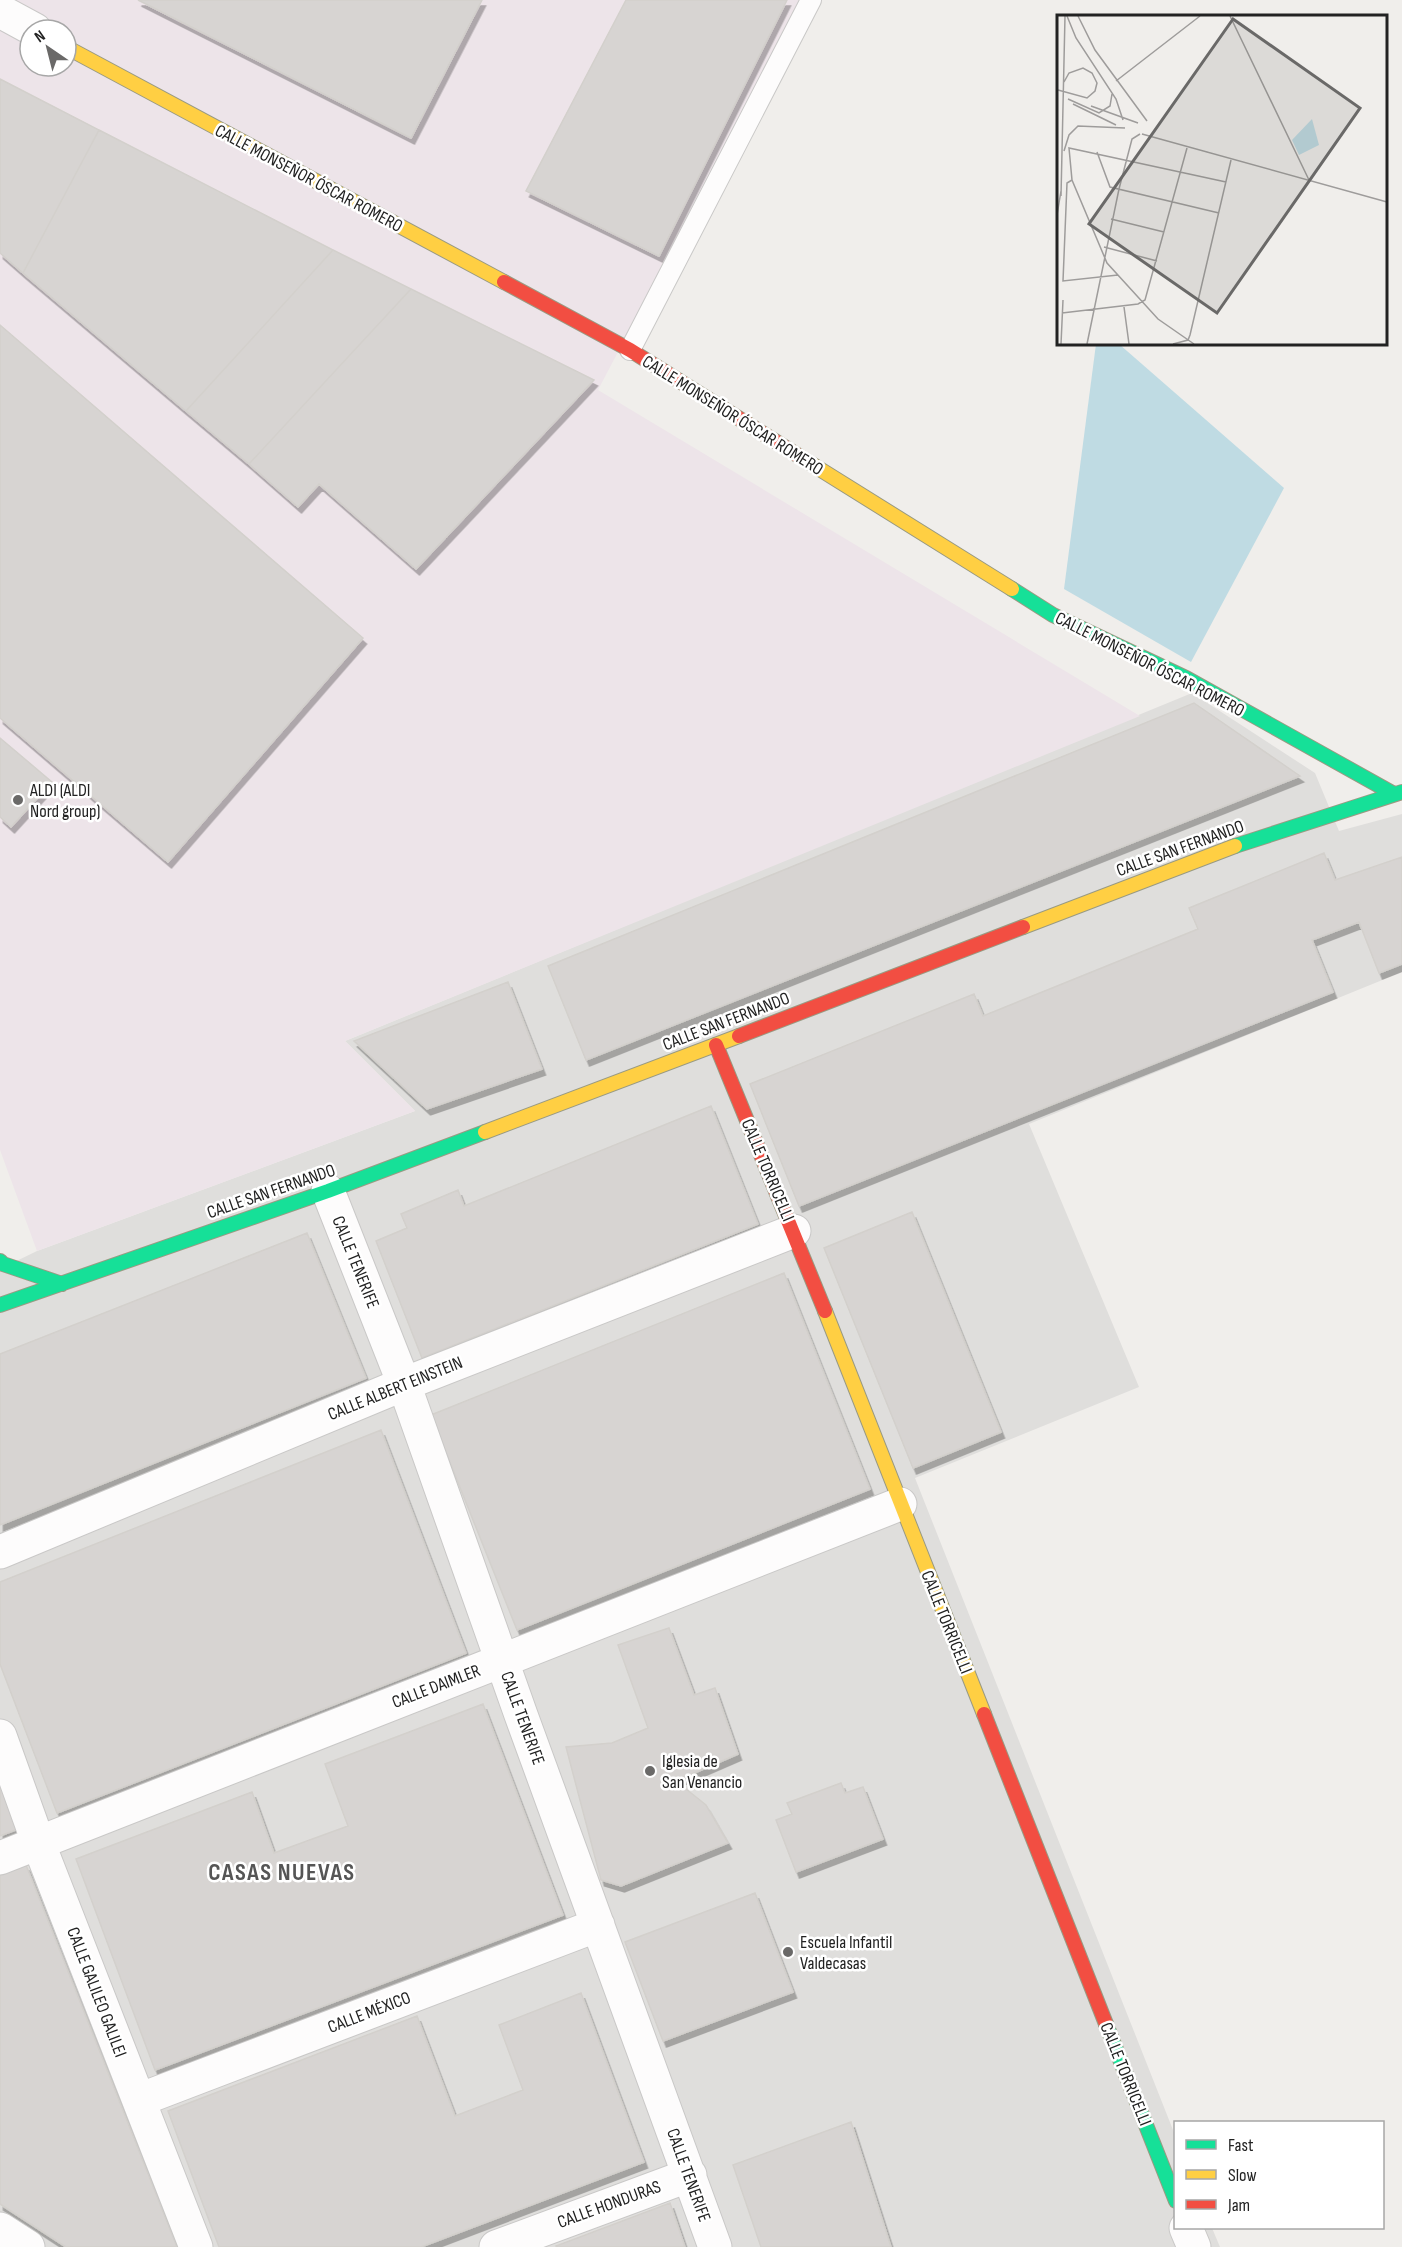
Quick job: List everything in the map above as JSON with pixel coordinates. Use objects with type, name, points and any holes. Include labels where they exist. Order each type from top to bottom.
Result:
[{"type":"street","points":[[0,11],[18,21]]},
{"type":"street","name":"CALLE MONSEÑOR ÓSCAR ROMERO","points":[[78,53],[630,350],[1053,615],[1185,678],[1398,793]]},
{"type":"street","name":"CALLE SAN FERNANDO","points":[[0,1305],[328,1191],[1236,845],[1398,793]]},
{"type":"street","name":"CALLE TORRICELLI","points":[[716,1045],[794,1231],[1174,2196]]},
{"type":"street","name":"CALLE TENERIFE","points":[[328,1191],[404,1384],[715,2247]]},
{"type":"street","name":"CALLE ALBERT EINSTEIN","points":[[0,1552],[404,1384],[794,1231]]},
{"type":"street","points":[[0,1261],[62,1284]]},
{"type":"street","name":"CALLE DAIMLER","points":[[0,1858],[900,1504]]},
{"type":"street","name":"CALLE GALILEO GALILEI","points":[[0,1736],[38,1842],[196,2247]]},
{"type":"street","name":"CALLE MÉXICO","points":[[139,2100],[598,1925]]},
{"type":"street","name":"CALLE HONDURAS","points":[[496,2247],[690,2175]]},
{"type":"street","points":[[0,2229],[28,2247]]},
{"type":"street","points":[[1186,2229],[1194,2247]]},
{"type":"lane","points":[[630,350],[811,0]]},
{"type":"shaded area","points":[[0,0],[803,0],[598,390],[1140,716],[345,1041],[415,1111],[37,1251],[0,1150]]},
{"type":"shaded area","points":[[1192,693],[1315,773],[1339,831],[1402,814],[1402,972],[1029,1124],[1139,1387],[915,1478],[1174,2132],[1174,2229],[1212,2229],[1220,2247],[0,2247],[0,1269],[37,1251],[415,1111],[345,1041]]},
{"type":"water","points":[[1096,345],[1120,345],[1284,488],[1191,662],[1064,589]]},
{"type":"building","points":[[138,0],[482,0],[411,138]]},
{"type":"building","points":[[626,0],[787,0],[659,256],[526,191]]},
{"type":"building","points":[[0,79],[99,130],[23,273],[0,253]]},
{"type":"building","points":[[99,130],[333,250],[186,411],[23,273]]},
{"type":"building","points":[[333,250],[411,289],[249,464],[186,411]]},
{"type":"building","points":[[411,289],[594,380],[416,569],[319,484],[298,507],[249,464]]},
{"type":"building","points":[[0,325],[363,638],[168,862],[0,718]]},
{"type":"building","points":[[1194,703],[1300,776],[586,1060],[548,966]]},
{"type":"building","name":"ALDI (ALDI Nord group)","points":[[0,738],[52,782],[11,827],[0,817]]},
{"type":"building","points":[[1324,853],[1335,880],[1402,857],[1402,964],[1379,973],[1359,922],[1312,940],[1333,992],[799,1206],[750,1084],[974,994],[983,1016],[1198,929],[1189,908]]},
{"type":"building","points":[[508,982],[542,1069],[427,1109],[354,1041]]},
{"type":"building","points":[[711,1106],[758,1224],[422,1358],[376,1241],[407,1228],[401,1214],[458,1190],[464,1206]]},
{"type":"building","points":[[912,1212],[1001,1432],[913,1468],[824,1248]]},
{"type":"building","points":[[307,1233],[366,1378],[0,1525],[0,1354]]},
{"type":"building","points":[[784,1273],[870,1489],[517,1630],[431,1415]]},
{"type":"building","points":[[381,1430],[466,1653],[57,1813],[0,1664],[0,1582]]},
{"type":"building","points":[[669,1628],[694,1695],[715,1688],[738,1754],[676,1781],[706,1805],[728,1843],[621,1886],[601,1880],[566,1747],[612,1743],[648,1728],[618,1645]]},
{"type":"building","points":[[483,1704],[563,1915],[155,2070],[76,1859],[252,1792],[274,1853],[348,1826],[325,1764]]},
{"type":"building","points":[[841,1783],[845,1793],[863,1787],[883,1839],[796,1872],[776,1820],[792,1814],[787,1803]]},
{"type":"building","points":[[0,1784],[18,1829],[0,1836]]},
{"type":"building","points":[[26,1865],[177,2247],[66,2247],[0,2204],[0,1875]]},
{"type":"building","points":[[755,1893],[793,1992],[663,2041],[625,1942]]},
{"type":"building","points":[[581,1993],[644,2162],[421,2247],[219,2247],[168,2111],[417,2016],[455,2116],[523,2090],[499,2025]]},
{"type":"building","points":[[851,2122],[891,2247],[761,2247],[733,2165]]},
{"type":"building","points":[[670,2203],[685,2247],[556,2246]]},
{"type":"traffic: fast","points":[[1012,589],[1053,615],[1186,678],[1394,794]]},
{"type":"traffic: fast","points":[[1235,846],[1402,792]]},
{"type":"traffic: fast","points":[[0,1305],[328,1191],[485,1132]]},
{"type":"traffic: fast","points":[[0,1261],[62,1284]]},
{"type":"traffic: fast","points":[[1106,2024],[1174,2196]]},
{"type":"traffic: slow","points":[[78,53],[504,282]]},
{"type":"traffic: slow","points":[[810,463],[1012,589]]},
{"type":"traffic: slow","points":[[1023,927],[1235,846]]},
{"type":"traffic: slow","points":[[485,1132],[739,1036]]},
{"type":"traffic: slow","points":[[825,1311],[984,1714]]},
{"type":"traffic: jam","points":[[504,282],[630,350],[810,463]]},
{"type":"traffic: jam","points":[[739,1036],[1023,927]]},
{"type":"traffic: jam","points":[[716,1045],[825,1311]]},
{"type":"traffic: jam","points":[[984,1714],[1106,2024]]},
{"type":"place","name":"ALDI (ALDI Nord group)","points":[[18,800]]},
{"type":"place","name":"Iglesia de San Venancio","points":[[650,1771]]},
{"type":"place","name":"Escuela Infantil Valdecasas","points":[[788,1952]]},
{"type":"district","name":"CASAS NUEVAS","points":[[282,1872]]}]
